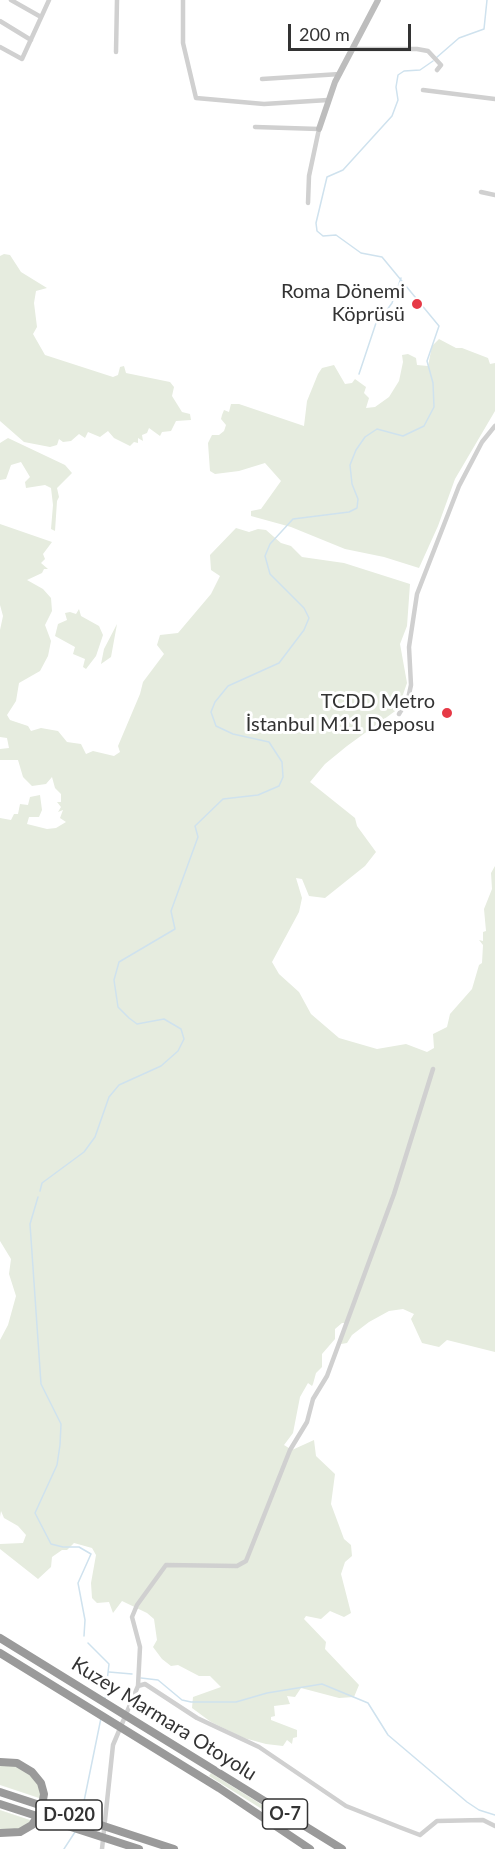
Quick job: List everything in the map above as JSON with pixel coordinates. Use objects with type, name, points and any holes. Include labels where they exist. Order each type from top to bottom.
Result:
[{"type":"highway","name":"Kuzey Marmara Otoyolu","points":[[0,1638],[143,1724],[342,1849]]},
{"type":"highway","name":"Kuzey Marmara Otoyolu","points":[[0,1653],[140,1739],[310,1849]]},
{"type":"highway","points":[[0,1762],[17,1763],[32,1772],[41,1783],[44,1794],[41,1812],[32,1824],[20,1832],[0,1833]]},
{"type":"highway","name":"D-020","points":[[0,1792],[174,1849]]},
{"type":"highway","name":"D-020","points":[[0,1804],[137,1848]]},
{"type":"street","points":[[11,0],[41,17]]},
{"type":"street","points":[[0,47],[22,59],[49,0]]},
{"type":"street","points":[[116,52],[117,0]]},
{"type":"street","points":[[183,0],[183,43],[196,98],[264,104],[328,100]]},
{"type":"street","points":[[308,203],[309,176],[328,100],[378,0]]},
{"type":"street","points":[[0,21],[31,40]]},
{"type":"street","points":[[354,49],[417,49],[434,55],[441,65],[437,70]]},
{"type":"street","points":[[262,79],[340,74]]},
{"type":"street","points":[[423,90],[495,99]]},
{"type":"street","points":[[255,127],[319,129]]},
{"type":"street","points":[[481,192],[495,195]]},
{"type":"street","points":[[399,714],[408,699],[411,685],[410,647],[417,594],[459,486],[482,442],[495,426]]},
{"type":"street","points":[[102,1849],[113,1745],[138,1686],[140,1647],[132,1617],[137,1605],[166,1565],[237,1566],[246,1561],[290,1450],[307,1422],[313,1399],[327,1376],[394,1194],[433,1069]]},
{"type":"street","points":[[138,1686],[145,1684],[196,1718],[259,1747],[346,1806],[399,1827],[420,1835],[437,1821],[483,1820],[495,1826]]},
{"type":"shaded area","points":[[10,255],[21,272],[47,288],[36,291],[34,303],[37,327],[33,334],[45,355],[113,377],[118,375],[120,367],[124,366],[126,373],[170,382],[174,387],[172,396],[182,412],[190,414],[191,420],[176,421],[171,431],[162,432],[160,436],[149,428],[147,433],[142,435],[143,441],[138,438],[138,443],[134,442],[130,446],[114,438],[108,431],[100,437],[88,432],[85,438],[79,434],[71,441],[63,442],[59,439],[57,445],[50,447],[24,442],[0,421],[0,256]]},
{"type":"shaded area","points":[[439,339],[456,348],[488,358],[490,364],[495,363],[495,411],[455,479],[438,526],[419,568],[384,557],[345,549],[291,527],[251,516],[251,511],[261,509],[281,481],[265,463],[239,471],[215,474],[210,471],[208,443],[212,435],[219,435],[224,431],[226,425],[221,419],[222,415],[224,410],[229,412],[231,404],[239,404],[304,426],[307,401],[318,374],[322,368],[334,365],[345,384],[352,383],[355,379],[366,387],[364,393],[369,398],[366,408],[375,407],[389,397],[399,381],[402,355],[408,354],[416,358],[417,365],[428,366],[432,346]]},
{"type":"shaded area","points":[[8,438],[65,465],[72,473],[57,488],[59,497],[55,531],[51,529],[53,505],[51,488],[45,485],[26,488],[25,482],[30,477],[21,462],[11,465],[6,479],[0,480],[0,443]]},
{"type":"shaded area","points":[[0,524],[52,542],[43,554],[45,559],[41,563],[48,569],[44,569],[42,573],[27,580],[43,589],[51,598],[52,611],[45,625],[51,641],[48,656],[40,671],[19,683],[16,701],[7,715],[10,720],[28,726],[31,731],[41,728],[58,731],[67,742],[81,744],[86,754],[93,751],[114,756],[120,752],[118,746],[143,682],[164,654],[157,645],[160,635],[178,633],[211,594],[220,576],[211,570],[210,555],[236,528],[249,532],[258,529],[266,530],[281,543],[291,546],[302,557],[344,563],[410,584],[407,626],[400,644],[407,683],[398,709],[325,764],[310,782],[355,818],[357,826],[376,852],[365,866],[325,898],[309,896],[302,879],[296,878],[302,898],[299,912],[272,962],[279,974],[299,992],[311,1014],[339,1038],[377,1049],[406,1044],[427,1052],[434,1048],[433,1034],[447,1027],[450,1014],[472,989],[479,965],[482,963],[483,945],[479,940],[483,941],[483,932],[486,931],[484,909],[492,889],[491,873],[495,866],[495,1352],[447,1340],[439,1347],[422,1343],[411,1319],[414,1314],[403,1309],[389,1311],[369,1322],[352,1335],[347,1343],[341,1344],[345,1323],[342,1323],[335,1329],[335,1339],[322,1354],[322,1367],[316,1373],[312,1386],[308,1383],[300,1397],[293,1433],[284,1445],[292,1450],[314,1440],[316,1456],[335,1474],[331,1504],[344,1539],[351,1545],[352,1556],[345,1562],[341,1574],[351,1613],[344,1617],[330,1611],[321,1619],[306,1616],[304,1619],[326,1642],[325,1649],[359,1685],[354,1697],[339,1698],[301,1688],[295,1697],[287,1696],[290,1704],[274,1706],[275,1716],[271,1717],[271,1720],[297,1730],[297,1737],[293,1738],[292,1744],[287,1740],[283,1746],[244,1738],[211,1722],[192,1708],[193,1697],[221,1687],[210,1676],[199,1676],[178,1665],[171,1666],[162,1659],[153,1647],[157,1640],[154,1619],[147,1613],[122,1601],[113,1613],[109,1602],[97,1603],[92,1598],[91,1583],[96,1555],[92,1548],[74,1543],[67,1550],[62,1550],[52,1557],[51,1567],[38,1579],[0,1549],[0,1544],[23,1543],[26,1535],[18,1526],[4,1518],[1,1511],[0,1517],[0,1340],[8,1325],[16,1296],[9,1274],[11,1259],[0,1241],[0,818],[11,820],[14,814],[18,814],[20,804],[28,805],[30,797],[40,795],[42,810],[39,817],[29,817],[27,824],[47,829],[56,828],[66,822],[60,818],[63,810],[58,812],[61,807],[57,802],[61,802],[61,794],[55,788],[52,777],[46,784],[32,786],[23,777],[18,760],[0,760],[0,749],[9,748],[7,738],[0,737],[0,630],[3,616],[0,605]]},
{"type":"shaded area","points":[[79,609],[81,616],[99,626],[103,635],[96,656],[86,669],[83,667],[85,659],[73,654],[75,647],[55,636],[58,624],[67,620],[65,613],[76,614]]},
{"type":"shaded area","points":[[117,624],[111,657],[101,664],[104,649]]},
{"type":"shaded area","points":[[0,1764],[20,1766],[38,1781],[42,1799],[0,1785]]},
{"type":"shaded area","points":[[211,1773],[288,1822],[281,1821],[209,1776]]},
{"type":"shaded area","points":[[0,1810],[33,1821],[21,1829],[0,1830]]},
{"type":"waterway","points":[[436,58],[459,38],[484,29],[487,0]]},
{"type":"waterway","points":[[40,1191],[42,1183],[84,1152],[95,1137],[109,1097],[119,1085],[161,1066],[178,1051],[184,1039],[181,1029],[164,1019],[137,1024],[129,1018],[118,1007],[114,980],[119,962],[175,929],[171,911],[198,837],[195,826],[223,799],[258,795],[279,786],[283,777],[282,762],[269,742],[233,734],[216,726],[211,712],[215,702],[228,686],[279,663],[304,630],[309,618],[304,608],[270,574],[265,556],[270,544],[293,519],[349,512],[357,508],[358,499],[352,484],[350,465],[365,437],[377,429],[403,436],[424,426],[434,407],[433,383],[427,361],[439,326],[382,257],[361,253],[336,235],[323,236],[317,231],[316,223],[327,177],[343,170],[392,116],[398,100],[396,87],[398,75],[404,71],[420,70],[433,61]]},
{"type":"waterway","points":[[359,374],[378,317],[384,314],[392,303],[401,278]]},
{"type":"waterway","points":[[38,1197],[30,1224],[41,1384],[61,1424],[57,1465],[35,1513],[51,1544],[79,1547],[91,1554],[78,1583],[85,1620],[84,1636]]},
{"type":"waterway","points":[[88,1643],[109,1664],[105,1699]]},
{"type":"waterway","points":[[109,1672],[132,1674]]},
{"type":"waterway","points":[[141,1678],[158,1680],[182,1700],[191,1702],[236,1702],[267,1693],[322,1684],[368,1703],[388,1735],[467,1802],[479,1810],[495,1815]]},
{"type":"waterway","points":[[81,1816],[101,1718]]},
{"type":"waterway","points":[[64,1849],[75,1832]]},
{"type":"place","name":"Roma Dönemi Köprüsü","points":[[417,304]]},
{"type":"place","name":"TCDD Metro İstanbul M11 Deposu","points":[[447,713]]}]
